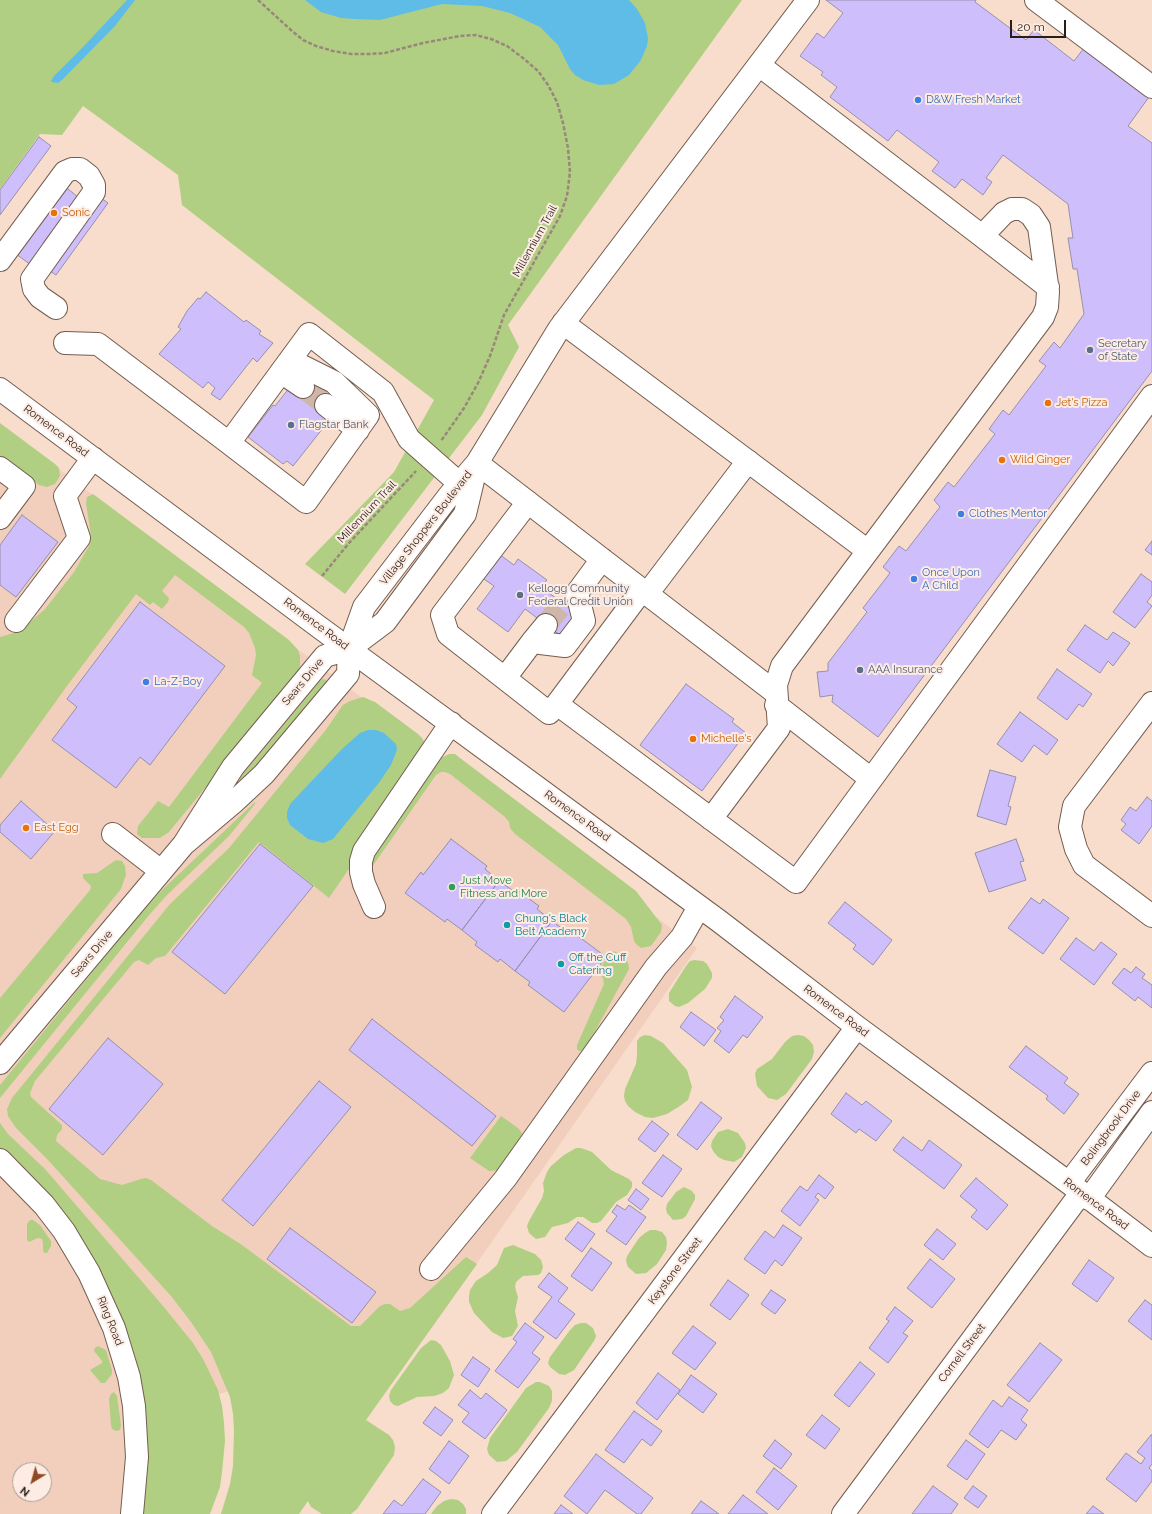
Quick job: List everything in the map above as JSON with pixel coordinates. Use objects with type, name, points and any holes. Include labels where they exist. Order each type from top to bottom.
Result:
[{"type":"street","points":[[808,0],[546,348],[477,463],[645,592],[871,779]]},
{"type":"street","points":[[1036,0],[1152,87]]},
{"type":"street","points":[[759,65],[1048,287]]},
{"type":"street","points":[[0,260],[65,172],[72,169],[80,169],[88,176],[94,185],[94,192],[32,279],[34,289],[40,297],[56,308]]},
{"type":"street","points":[[711,819],[779,728],[776,685],[782,666],[1043,317],[1047,307],[1048,287],[1039,227],[1031,215],[1022,209],[1012,209],[1004,213],[982,236]]},
{"type":"street","points":[[564,323],[868,551]]},
{"type":"street","points":[[228,443],[309,334],[383,392],[409,439],[460,484]]},
{"type":"street","points":[[65,343],[98,344],[306,502],[368,415],[334,382],[285,366]]},
{"type":"street","points":[[285,366],[303,387]]},
{"type":"street","name":"Romence Road","points":[[0,389],[699,907],[857,1027],[1080,1191],[1152,1246]]},
{"type":"street","points":[[557,704],[796,882],[1152,396]]},
{"type":"street","points":[[326,405],[358,430]]},
{"type":"street","points":[[16,621],[79,538],[65,496],[93,458]]},
{"type":"street","points":[[528,502],[442,616],[448,634],[549,713],[748,461]]},
{"type":"street","name":"Village Shoppers Boulevard","points":[[349,649],[364,607],[477,463]]},
{"type":"street","name":"Village Shoppers Boulevard","points":[[349,649],[385,622],[465,514],[477,463]]},
{"type":"street","points":[[0,468],[24,486],[0,518]]},
{"type":"street","points":[[532,642],[564,646],[584,620],[570,598],[602,559]]},
{"type":"street","points":[[505,678],[546,625]]},
{"type":"street","name":"Sears Drive","points":[[0,1063],[184,844],[237,762],[325,656],[349,649],[348,674],[281,755],[249,788],[184,844]]},
{"type":"street","points":[[1152,703],[1074,806],[1070,827],[1076,849],[1084,865],[1152,916]]},
{"type":"street","points":[[374,907],[364,884],[361,872],[361,861],[364,851],[451,723]]},
{"type":"street","points":[[113,834],[161,871]]},
{"type":"street","points":[[431,1269],[505,1179],[656,967],[682,937],[699,907]]},
{"type":"street","name":"Keystone Street","points":[[493,1514],[857,1027]]},
{"type":"street","name":"Bolingbrook Drive","points":[[1080,1191],[1152,1073]]},
{"type":"street","points":[[1080,1191],[1152,1112]]},
{"type":"street","name":"Ring Road","points":[[0,1160],[44,1205],[64,1231],[92,1278],[114,1328],[129,1377],[134,1406],[137,1457],[132,1514]]},
{"type":"street","name":"Cornell Street","points":[[843,1514],[1080,1191]]},
{"type":"path","name":"Millennium Trail","points":[[258,0],[303,40],[333,51],[351,54],[380,53],[460,36],[476,35],[491,39],[507,46],[538,71],[548,85],[557,102],[564,123],[568,148],[570,172],[567,196],[560,216],[504,314],[490,356],[478,383],[450,430],[429,457],[349,543],[322,576]]},
{"type":"shaded area","points":[[0,425],[697,948],[433,1326],[163,1412],[163,1514],[0,1514]]},
{"type":"green space","points":[[0,0],[742,0],[508,325],[519,347],[482,415],[345,594],[305,564],[394,472],[434,400],[182,205],[178,175],[83,106],[62,135],[40,134],[0,189]]},
{"type":"green space","points":[[0,423],[59,468],[60,476],[55,484],[47,487],[39,485],[0,456]]},
{"type":"green space","points":[[93,494],[289,640],[298,650],[300,656],[300,666],[296,677],[169,832],[160,838],[142,838],[137,834],[138,826],[158,801],[169,807],[262,683],[252,675],[256,655],[249,633],[244,627],[175,575],[162,591],[169,598],[168,602],[162,609],[153,602],[150,605],[136,594],[0,779],[0,637],[14,633],[28,624],[45,609],[74,572],[89,546],[91,536],[86,503],[87,497]]},
{"type":"green space","points":[[324,679],[327,683],[245,782],[240,782],[240,778],[321,680]]},
{"type":"green space","points":[[363,697],[375,702],[418,734],[427,746],[423,761],[329,898],[259,842],[165,956],[156,958],[148,965],[139,960],[134,962],[35,1081],[30,1093],[31,1097],[62,1125],[62,1129],[57,1135],[56,1141],[100,1179],[122,1185],[146,1178],[151,1180],[351,1326],[360,1326],[380,1306],[385,1304],[390,1304],[400,1311],[410,1308],[466,1257],[477,1264],[366,1420],[389,1435],[393,1440],[395,1447],[394,1455],[357,1509],[351,1514],[322,1514],[311,1507],[308,1501],[299,1514],[221,1514],[230,1484],[233,1466],[234,1430],[230,1397],[211,1352],[171,1296],[48,1160],[16,1128],[8,1116],[7,1109],[12,1098],[170,904],[229,848],[325,731],[343,705]]},
{"type":"green space","points":[[449,754],[455,754],[636,891],[662,925],[661,932],[651,946],[641,948],[637,945],[634,941],[631,927],[626,919],[515,834],[510,828],[509,822],[505,817],[450,774],[445,772],[441,772],[436,775],[372,867],[367,862],[441,758]]},
{"type":"green space","points":[[255,802],[255,804],[229,836],[167,895],[150,914],[0,1098],[0,1085],[140,914],[160,892]]},
{"type":"green space","points":[[116,860],[122,861],[125,866],[126,875],[121,889],[0,1038],[0,998],[90,890],[91,886],[83,878],[83,874],[97,873]]},
{"type":"green space","points":[[613,951],[628,962],[629,969],[587,1046],[583,1051],[579,1051],[577,1049],[577,1045],[604,984],[603,978],[598,971]]},
{"type":"green space","points":[[690,961],[703,961],[707,964],[712,973],[712,978],[705,989],[688,1003],[679,1007],[675,1006],[669,1001],[669,993],[686,966]]},
{"type":"green space","points":[[645,1035],[651,1036],[663,1043],[687,1070],[692,1087],[688,1100],[667,1114],[653,1118],[645,1117],[635,1112],[628,1106],[624,1096],[625,1089],[636,1064],[637,1041],[640,1037]]},
{"type":"green space","points":[[792,1036],[804,1036],[813,1045],[814,1052],[812,1059],[786,1094],[777,1100],[768,1098],[757,1086],[755,1074],[757,1069],[772,1059],[785,1042]]},
{"type":"green space","points":[[501,1116],[518,1128],[525,1137],[502,1170],[489,1171],[470,1158]]},
{"type":"green space","points":[[0,1123],[8,1134],[45,1169],[163,1306],[193,1343],[203,1359],[218,1390],[222,1406],[225,1441],[220,1487],[210,1514],[143,1514],[147,1465],[129,1346],[0,1151]]},
{"type":"green space","points":[[728,1129],[738,1133],[745,1143],[746,1148],[742,1157],[734,1162],[718,1157],[711,1146],[712,1141],[718,1132]]},
{"type":"green space","points":[[576,1148],[581,1148],[592,1152],[611,1170],[629,1179],[632,1182],[632,1187],[627,1195],[616,1202],[601,1221],[592,1223],[583,1217],[577,1217],[568,1223],[552,1227],[545,1237],[536,1239],[529,1233],[527,1226],[542,1198],[544,1191],[543,1183],[547,1172],[551,1166],[564,1155]]},
{"type":"green space","points":[[684,1187],[692,1191],[695,1195],[695,1199],[686,1216],[682,1219],[673,1220],[667,1213],[667,1204],[676,1192]]},
{"type":"green space","points":[[30,1220],[33,1220],[40,1225],[51,1241],[51,1246],[47,1253],[43,1251],[42,1239],[38,1238],[29,1242],[27,1240],[27,1224]]},
{"type":"green space","points":[[650,1230],[662,1232],[666,1237],[666,1250],[657,1264],[646,1273],[636,1274],[628,1267],[626,1261],[627,1256],[639,1238]]},
{"type":"green space","points":[[513,1245],[535,1254],[541,1260],[543,1267],[541,1273],[538,1275],[523,1276],[516,1282],[515,1287],[518,1297],[515,1311],[518,1326],[512,1336],[503,1338],[492,1332],[474,1313],[469,1302],[469,1296],[470,1290],[476,1281],[497,1265],[504,1248]]},
{"type":"green space","points":[[586,1323],[593,1328],[596,1336],[594,1341],[574,1370],[565,1375],[559,1374],[550,1367],[548,1363],[550,1357],[570,1330],[575,1325]]},
{"type":"green space","points":[[431,1340],[436,1341],[441,1345],[450,1361],[454,1375],[449,1388],[443,1393],[434,1396],[417,1397],[398,1406],[394,1405],[390,1401],[389,1396],[391,1390],[421,1348]]},
{"type":"green space","points":[[98,1346],[106,1350],[112,1370],[112,1374],[105,1383],[101,1383],[90,1370],[102,1363],[94,1351]]},
{"type":"green space","points":[[536,1382],[549,1386],[552,1391],[552,1401],[549,1408],[517,1452],[506,1461],[497,1462],[489,1455],[487,1449],[490,1438],[526,1388]]},
{"type":"green space","points":[[114,1392],[117,1396],[121,1425],[120,1430],[116,1431],[112,1429],[111,1425],[109,1399],[111,1394]]},
{"type":"green space","points":[[451,1499],[458,1500],[463,1504],[466,1509],[466,1514],[431,1514],[437,1506],[444,1501]]},
{"type":"water","points":[[127,0],[135,0],[115,26],[62,80],[58,83],[52,82],[51,81],[54,76]]},
{"type":"water","points":[[305,0],[629,0],[637,9],[645,23],[648,38],[647,46],[641,60],[629,75],[614,84],[599,85],[583,80],[575,75],[570,69],[558,45],[540,27],[510,13],[482,6],[442,4],[380,20],[354,19],[341,18],[321,12]]},
{"type":"water","points":[[368,730],[376,730],[384,733],[396,744],[397,750],[391,765],[378,784],[333,839],[323,843],[308,839],[290,825],[287,818],[287,812],[290,804],[341,750],[360,733]]},
{"type":"building","points":[[826,0],[976,0],[975,2],[1026,40],[1034,30],[1074,61],[1084,48],[1149,97],[1128,126],[1152,143],[1152,371],[878,737],[832,702],[833,695],[820,697],[817,672],[828,671],[828,663],[867,612],[863,608],[890,573],[883,567],[899,546],[906,551],[940,507],[934,500],[948,482],[954,487],[995,434],[989,429],[1003,410],[1009,415],[1046,366],[1039,361],[1054,342],[1060,348],[1084,314],[1077,269],[1073,269],[1068,238],[1073,238],[1068,204],[1003,155],[986,178],[992,182],[983,195],[962,179],[955,188],[932,171],[939,162],[897,130],[888,141],[830,97],[837,87],[821,75],[823,72],[800,56],[817,33],[824,38],[843,13]]},
{"type":"building","points":[[39,137],[51,146],[0,215],[0,190]]},
{"type":"building","name":"Sonic","points":[[63,185],[78,197],[43,243],[46,245],[31,265],[12,251]]},
{"type":"building","points":[[97,195],[108,203],[56,275],[44,267]]},
{"type":"building","points":[[206,292],[244,322],[246,320],[261,331],[259,334],[273,343],[257,362],[253,358],[220,400],[211,394],[215,388],[208,382],[203,388],[159,354],[181,329],[178,327],[187,311],[198,298],[200,299]]},
{"type":"building","points":[[312,376],[335,394],[322,411],[331,418],[293,466],[287,461],[283,464],[248,437],[273,405],[275,406],[290,387]]},
{"type":"building","points":[[22,515],[58,542],[16,597],[0,585],[0,545]]},
{"type":"building","points":[[1152,541],[1152,555],[1145,550]]},
{"type":"building","name":"Kellogg Community Federal Credit Union","points":[[499,554],[514,565],[518,559],[547,580],[541,587],[576,613],[560,635],[525,609],[508,632],[477,609],[494,586],[481,577]]},
{"type":"building","points":[[1141,574],[1152,582],[1152,595],[1147,602],[1152,606],[1135,628],[1113,612]]},
{"type":"building","name":"La-Z-Boy","points":[[140,602],[225,666],[150,765],[140,757],[116,788],[52,740],[77,707],[67,699]]},
{"type":"building","points":[[1085,625],[1107,640],[1113,632],[1130,643],[1113,666],[1108,661],[1100,673],[1067,650]]},
{"type":"building","points":[[1057,669],[1092,694],[1083,707],[1079,704],[1067,720],[1037,698]]},
{"type":"building","name":"Michelle's","points":[[686,684],[734,719],[732,722],[746,733],[702,791],[640,745]]},
{"type":"building","points":[[1020,712],[1058,740],[1047,755],[1034,745],[1022,762],[997,744]]},
{"type":"building","points":[[990,770],[1016,777],[1008,806],[1011,807],[1006,825],[977,816]]},
{"type":"building","points":[[1147,797],[1152,801],[1152,826],[1139,844],[1121,830],[1126,824],[1121,820],[1130,807],[1136,811]]},
{"type":"building","name":"East Egg","points":[[21,801],[55,831],[31,859],[0,832],[0,825]]},
{"type":"building","name":"Just Move Fitness and More","points":[[451,839],[487,866],[485,869],[499,881],[462,930],[447,919],[445,922],[405,893],[421,872],[423,875]]},
{"type":"building","points":[[1016,839],[1024,861],[1020,862],[1026,880],[989,892],[975,853]]},
{"type":"building","points":[[260,844],[313,886],[225,994],[172,952]]},
{"type":"building","name":"Chung's Black Belt Academy","points":[[499,881],[515,892],[517,890],[539,906],[537,909],[552,921],[515,971],[500,959],[498,962],[475,945],[477,942],[462,930]]},
{"type":"building","points":[[1031,898],[1040,904],[1043,899],[1069,918],[1043,954],[1008,928]]},
{"type":"building","points":[[845,902],[892,940],[873,965],[853,949],[856,945],[828,923]]},
{"type":"building","name":"Off the Cuff Catering","points":[[552,921],[568,933],[570,930],[606,957],[564,1012],[528,985],[530,982],[515,971]]},
{"type":"building","points":[[1076,938],[1094,951],[1101,942],[1117,954],[1094,985],[1060,959]]},
{"type":"building","points":[[1136,967],[1145,974],[1142,978],[1152,985],[1152,1008],[1138,997],[1135,1001],[1112,983],[1124,968],[1131,973]]},
{"type":"building","points":[[735,996],[763,1017],[747,1038],[743,1035],[729,1053],[714,1041],[721,1031],[717,1028],[724,1020],[720,1017]]},
{"type":"building","points":[[691,1012],[716,1030],[704,1046],[680,1027]]},
{"type":"building","points":[[372,1019],[496,1116],[472,1146],[349,1050]]},
{"type":"building","points":[[108,1038],[163,1084],[103,1155],[49,1109]]},
{"type":"building","points":[[1026,1046],[1068,1078],[1064,1083],[1079,1094],[1064,1114],[1046,1099],[1048,1096],[1009,1067]]},
{"type":"building","points":[[319,1081],[351,1107],[253,1226],[222,1200]]},
{"type":"building","points":[[846,1093],[862,1105],[866,1101],[892,1121],[876,1141],[859,1129],[856,1133],[831,1114]]},
{"type":"building","points":[[701,1102],[722,1118],[697,1150],[677,1135]]},
{"type":"building","points":[[652,1121],[669,1134],[655,1152],[638,1139]]},
{"type":"building","points":[[903,1137],[922,1151],[929,1140],[962,1165],[944,1189],[893,1150]]},
{"type":"building","points":[[663,1155],[682,1169],[662,1197],[642,1183]]},
{"type":"building","points":[[819,1175],[834,1187],[825,1199],[818,1193],[815,1197],[819,1200],[800,1226],[781,1211],[800,1186],[807,1191]]},
{"type":"building","points":[[976,1178],[1008,1205],[987,1230],[971,1217],[977,1210],[960,1196]]},
{"type":"building","points":[[636,1189],[649,1199],[641,1210],[628,1200]]},
{"type":"building","points":[[617,1205],[625,1210],[629,1205],[646,1217],[626,1245],[606,1231],[617,1216],[612,1212]]},
{"type":"building","points":[[578,1222],[595,1234],[582,1252],[565,1239]]},
{"type":"building","points":[[783,1225],[802,1238],[782,1266],[775,1260],[765,1274],[744,1259],[765,1231],[774,1238]]},
{"type":"building","points":[[290,1228],[376,1292],[352,1323],[267,1259]]},
{"type":"building","points":[[937,1229],[956,1244],[943,1260],[924,1245]]},
{"type":"building","points":[[591,1248],[612,1263],[592,1291],[571,1276]]},
{"type":"building","points":[[930,1259],[955,1279],[932,1308],[907,1288]]},
{"type":"building","points":[[1089,1260],[1114,1278],[1097,1302],[1072,1284]]},
{"type":"building","points":[[549,1273],[568,1288],[558,1301],[575,1314],[556,1339],[533,1322],[552,1297],[538,1287]]},
{"type":"building","points":[[728,1280],[749,1295],[730,1320],[710,1305]]},
{"type":"building","points":[[771,1290],[786,1300],[775,1314],[761,1304]]},
{"type":"building","points":[[1145,1300],[1152,1305],[1152,1340],[1128,1321]]},
{"type":"building","points":[[895,1307],[913,1321],[903,1333],[908,1336],[888,1363],[869,1348],[889,1321],[886,1319]]},
{"type":"building","points":[[525,1323],[544,1337],[532,1353],[540,1359],[518,1388],[495,1371],[517,1342],[513,1339]]},
{"type":"building","points":[[693,1326],[716,1343],[695,1370],[672,1353]]},
{"type":"building","points":[[1040,1343],[1062,1360],[1029,1402],[1007,1385]]},
{"type":"building","points":[[473,1357],[490,1369],[478,1387],[461,1375]]},
{"type":"building","points":[[860,1362],[875,1374],[849,1407],[834,1395]]},
{"type":"building","points":[[658,1373],[680,1390],[657,1420],[636,1403]]},
{"type":"building","points":[[691,1375],[717,1394],[703,1413],[678,1394]]},
{"type":"building","points":[[470,1390],[481,1399],[486,1393],[507,1410],[485,1439],[462,1422],[469,1413],[458,1405]]},
{"type":"building","points":[[1009,1397],[1028,1410],[1021,1420],[1027,1425],[1016,1440],[1001,1430],[988,1448],[969,1434],[993,1400],[1002,1407]]},
{"type":"building","points":[[435,1407],[453,1420],[441,1436],[423,1423]]},
{"type":"building","points":[[634,1411],[662,1431],[651,1446],[642,1439],[624,1463],[605,1450]]},
{"type":"building","points":[[822,1415],[840,1429],[825,1449],[806,1435]]},
{"type":"building","points":[[1151,1435],[1152,1464],[1149,1468],[1152,1471],[1152,1481],[1136,1502],[1106,1479],[1126,1453],[1141,1464],[1145,1458],[1137,1452]]},
{"type":"building","points":[[775,1440],[792,1454],[781,1469],[763,1456]]},
{"type":"building","points":[[966,1440],[985,1454],[967,1480],[947,1466]]},
{"type":"building","points":[[449,1441],[469,1456],[449,1484],[429,1469]]},
{"type":"building","points":[[596,1454],[653,1498],[641,1514],[637,1514],[605,1490],[587,1514],[564,1496]]},
{"type":"building","points":[[774,1468],[797,1486],[778,1510],[756,1492]]},
{"type":"building","points":[[423,1479],[441,1492],[425,1514],[383,1514],[394,1500],[402,1506]]},
{"type":"building","points":[[933,1486],[958,1504],[951,1514],[912,1514]]},
{"type":"building","points":[[973,1486],[987,1496],[978,1508],[964,1498]]},
{"type":"building","points":[[743,1495],[768,1514],[728,1514]]},
{"type":"building","points":[[701,1501],[719,1514],[691,1514]]},
{"type":"building","points":[[561,1505],[573,1514],[554,1514]]},
{"type":"building","points":[[1093,1506],[1104,1514],[1086,1514]]},
{"type":"tunnel","points":[[303,387],[326,405]]},
{"type":"tunnel","points":[[546,625],[563,603]]},
{"type":"place","name":"D&W Fresh Market","points":[[918,100]]},
{"type":"place","name":"Sonic","points":[[54,213]]},
{"type":"place","name":"Secretary of State","points":[[1090,350]]},
{"type":"place","name":"Jet's Pizza","points":[[1048,403]]},
{"type":"place","name":"Flagstar Bank","points":[[291,425]]},
{"type":"place","name":"Wild Ginger","points":[[1002,460]]},
{"type":"place","name":"Clothes Mentor","points":[[961,514]]},
{"type":"place","name":"Once Upon A Child","points":[[914,579]]},
{"type":"place","name":"Kellogg Community Federal Credit Union","points":[[520,595]]},
{"type":"place","name":"AAA Insurance","points":[[860,670]]},
{"type":"place","name":"La-Z-Boy","points":[[146,682]]},
{"type":"place","name":"Michelle's","points":[[693,739]]},
{"type":"place","name":"East Egg","points":[[26,828]]},
{"type":"place","name":"Just Move Fitness and More","points":[[452,887]]},
{"type":"place","name":"Chung's Black Belt Academy","points":[[507,925]]},
{"type":"place","name":"Off the Cuff Catering","points":[[561,964]]}]
